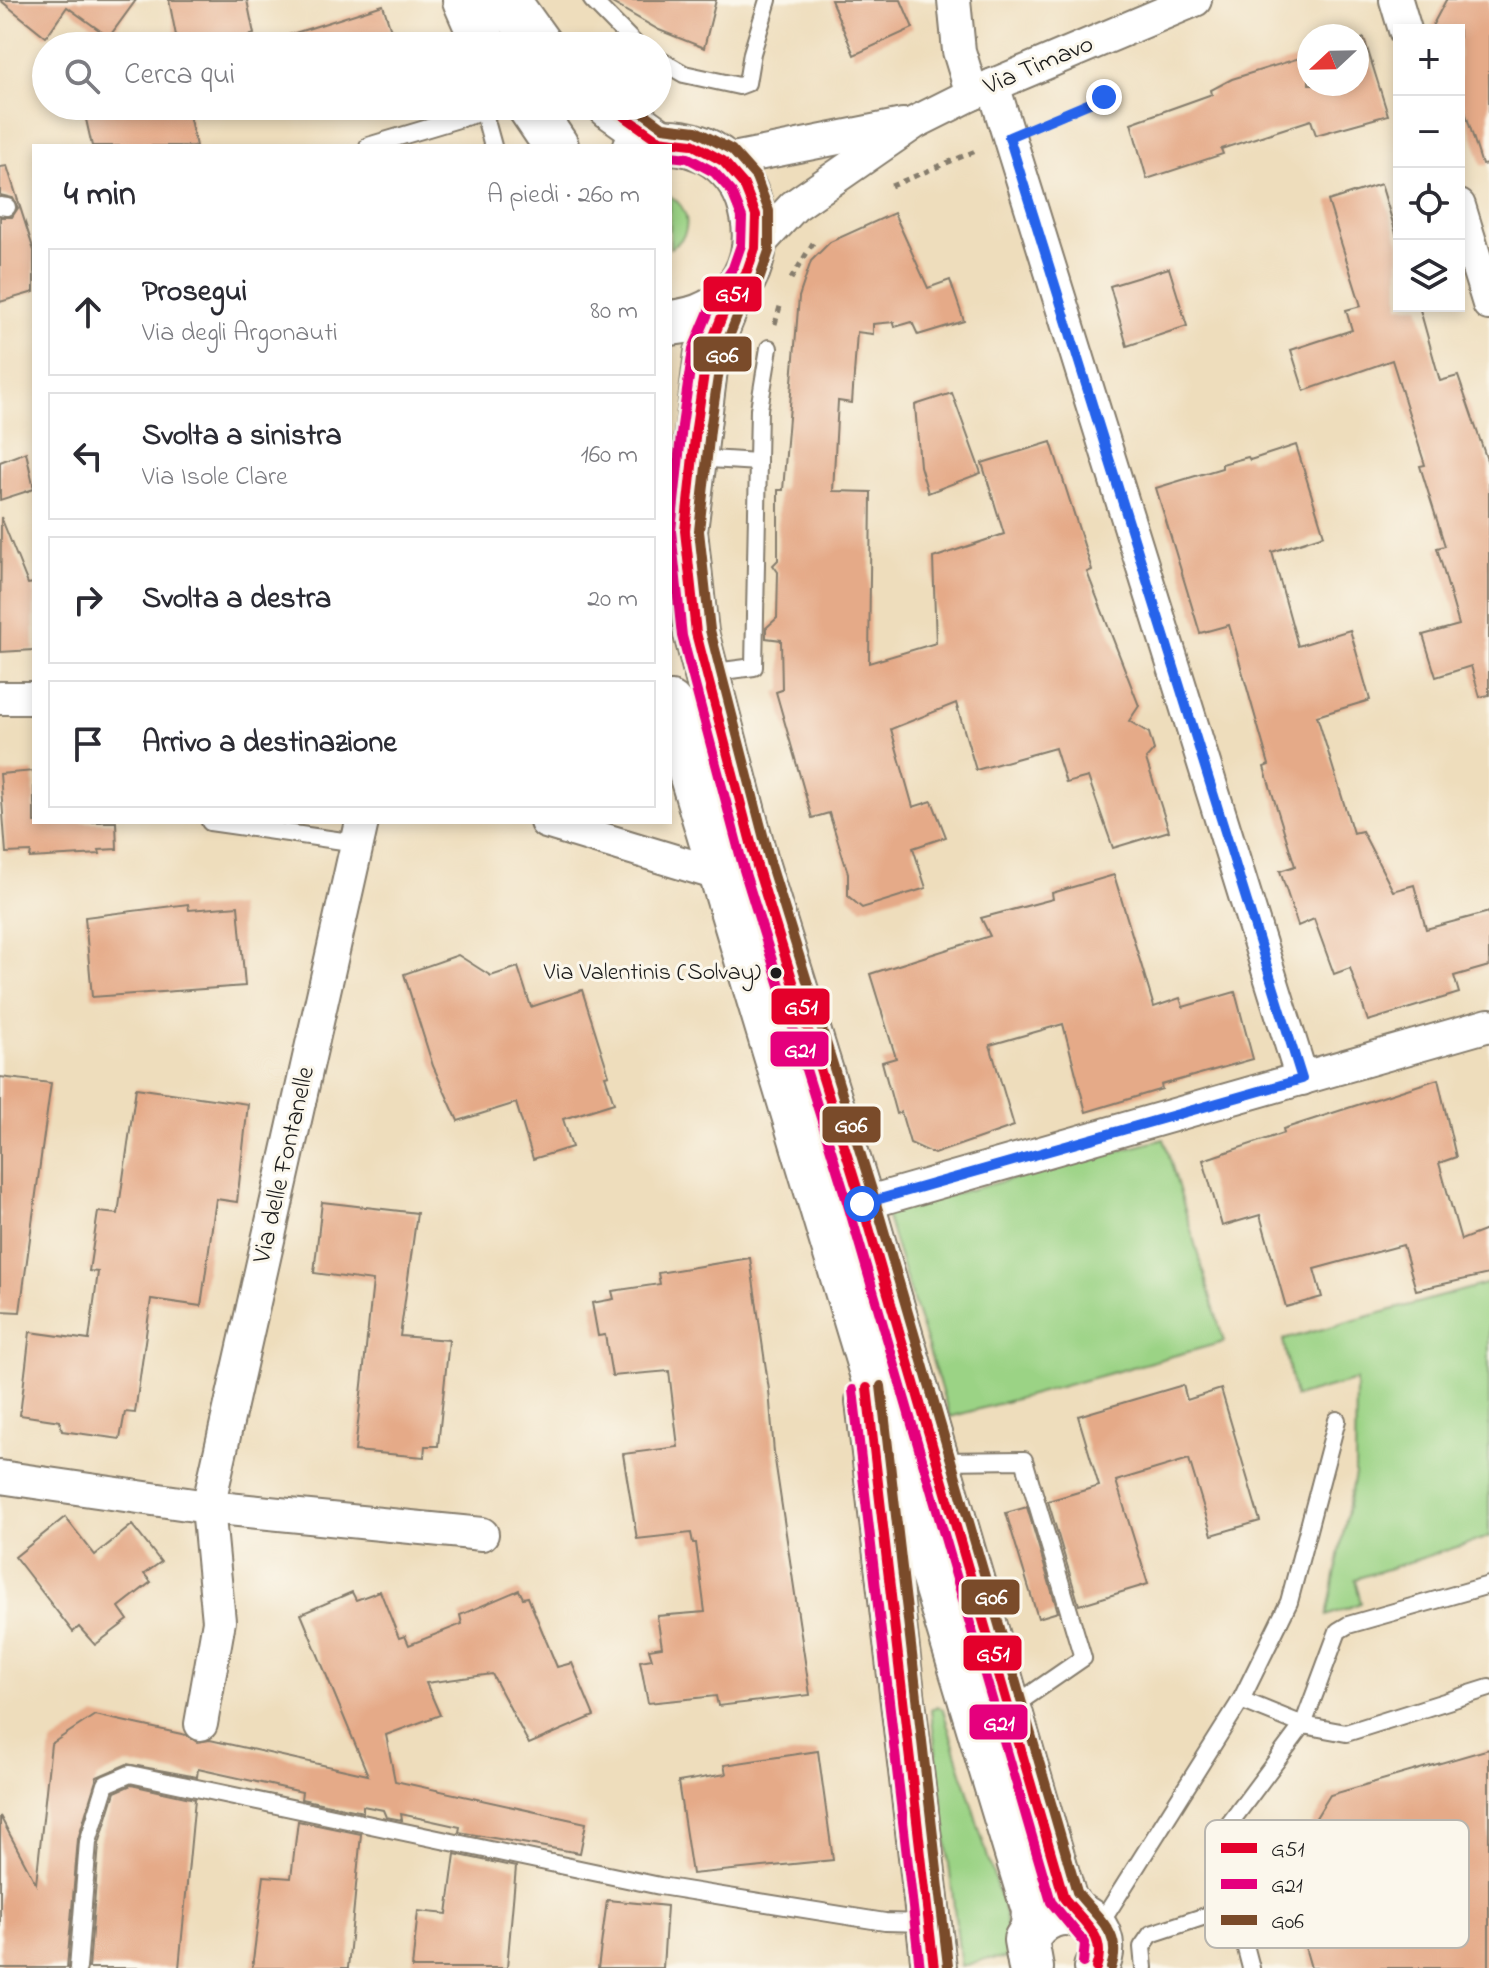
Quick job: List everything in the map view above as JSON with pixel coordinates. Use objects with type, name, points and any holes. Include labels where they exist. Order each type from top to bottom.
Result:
[{"type":"main road","points":[[465,0],[479,32]]},
{"type":"main road","points":[[507,0],[530,32]]},
{"type":"main road","points":[[538,120],[555,144]]},
{"type":"main road","points":[[624,120],[647,143]]},
{"type":"main road","name":"Via Timavo","points":[[647,143],[692,144],[723,161],[744,185],[756,215],[755,248],[746,274],[730,297],[707,353],[685,531],[696,633],[757,866],[862,1204],[878,1322]]},
{"type":"main road","points":[[672,322],[710,312],[730,297]]},
{"type":"main road","points":[[672,711],[721,875],[878,1322],[938,1461],[1064,1898],[1066,1941]]},
{"type":"main road","points":[[878,1322],[927,1923],[934,1968]]},
{"type":"main road","points":[[878,1322],[1034,1910],[1066,1941]]},
{"type":"street","name":"Via Timavo","points":[[954,0],[959,51],[982,90]]},
{"type":"street","name":"Via Timavo","points":[[755,248],[794,206],[914,123],[982,90],[1195,0]]},
{"type":"street","points":[[1396,0],[1403,24]]},
{"type":"street","points":[[982,90],[1009,137],[1302,1079]]},
{"type":"street","name":"Via Timavo","points":[[723,161],[914,123]]},
{"type":"street","points":[[1465,226],[1489,304]]},
{"type":"street","points":[[0,698],[32,698]]},
{"type":"street","points":[[553,824],[721,875]]},
{"type":"street","name":"Via delle Fontanelle","points":[[201,1724],[219,1621],[208,1507],[360,832]]},
{"type":"street","points":[[862,1204],[1489,1025]]},
{"type":"street","points":[[0,1477],[208,1507],[482,1534]]},
{"type":"lane","points":[[592,0],[623,32]]},
{"type":"lane","points":[[672,67],[684,74],[739,86],[747,83],[752,53],[768,0]]},
{"type":"lane","points":[[374,144],[448,120]]},
{"type":"lane","points":[[485,120],[492,144]]},
{"type":"lane","points":[[706,673],[754,667],[759,409],[769,348]]},
{"type":"lane","points":[[693,458],[758,462]]},
{"type":"lane","points":[[240,824],[360,832]]},
{"type":"lane","points":[[1066,1941],[1241,1700],[1289,1602],[1337,1420]]},
{"type":"lane","points":[[938,1461],[1024,1460],[1083,1658],[1011,1708]]},
{"type":"lane","points":[[1232,1820],[1303,1725],[1338,1631],[1348,1625],[1489,1585]]},
{"type":"lane","points":[[1241,1700],[1303,1725],[1346,1733],[1489,1688]]},
{"type":"lane","points":[[78,1968],[88,1842],[106,1784],[130,1774],[660,1886],[885,1922],[927,1923]]},
{"type":"lane","points":[[1144,1968],[1142,1947],[1151,1934],[1205,1916]]},
{"type":"lane","points":[[1245,1948],[1251,1968]]},
{"type":"path","points":[[882,190],[1104,97]]},
{"type":"path","points":[[769,348],[791,279],[819,232]]},
{"type":"green space","points":[[672,197],[682,208],[686,222],[683,237],[672,247]]},
{"type":"green space","points":[[1164,1139],[1224,1342],[950,1417],[885,1212]]},
{"type":"green space","points":[[1489,1283],[1489,1537],[1355,1579],[1361,1603],[1327,1616],[1355,1474],[1356,1380],[1295,1397],[1283,1340]]},
{"type":"green space","points":[[937,1706],[943,1710],[1006,1917],[1008,1958],[985,1959],[961,1967],[931,1710]]},
{"type":"building","points":[[0,0],[136,0],[113,32],[102,32],[67,7],[50,32],[40,32]]},
{"type":"building","points":[[169,0],[247,0],[254,32],[175,32]]},
{"type":"building","points":[[607,0],[716,0],[704,48],[672,35],[672,32],[659,30]]},
{"type":"building","points":[[831,0],[901,0],[913,28],[854,55]]},
{"type":"building","points":[[1446,0],[1489,0],[1489,164],[1482,165],[1465,111],[1465,24],[1433,24]]},
{"type":"building","points":[[383,5],[392,32],[298,32]]},
{"type":"building","points":[[1369,54],[1388,115],[1316,135],[1311,120],[1221,149],[1223,154],[1147,179],[1131,123],[1212,94],[1211,90],[1232,79],[1297,59],[1297,96],[1369,96]]},
{"type":"building","points":[[86,120],[190,120],[196,144],[92,144]]},
{"type":"building","points":[[7,166],[32,245],[32,293],[0,302],[0,217],[12,217],[18,208],[13,198],[0,195],[0,167]]},
{"type":"building","points":[[1381,184],[1393,223],[1393,312],[1421,312],[1440,381],[1458,376],[1489,466],[1489,695],[1480,697],[1471,666],[1436,677],[1423,635],[1459,625],[1437,548],[1445,546],[1420,466],[1425,465],[1392,360],[1304,391],[1291,350],[1352,330],[1346,310],[1361,306],[1328,201]]},
{"type":"building","points":[[894,213],[928,288],[950,280],[964,321],[918,335],[912,322],[895,327],[894,322],[873,324],[873,334],[857,332],[852,403],[838,401],[833,491],[871,492],[869,663],[936,643],[933,558],[1004,534],[982,463],[1051,442],[1092,570],[1087,572],[1139,706],[1129,721],[1149,733],[1154,750],[1146,759],[1169,831],[1113,848],[1088,777],[1066,783],[1055,748],[976,770],[956,703],[891,729],[913,807],[932,801],[946,837],[913,848],[926,888],[862,908],[848,896],[848,873],[829,813],[812,818],[776,692],[782,690],[781,640],[766,638],[766,628],[777,618],[778,572],[773,565],[778,560],[778,490],[783,490],[799,297],[811,261],[830,242]]},
{"type":"building","points":[[1169,268],[1187,326],[1127,346],[1110,286]]},
{"type":"building","points":[[952,393],[981,473],[928,493],[920,466],[915,405]]},
{"type":"building","points":[[1296,445],[1324,535],[1272,552],[1298,646],[1350,630],[1370,700],[1317,716],[1353,833],[1362,831],[1393,891],[1414,885],[1426,929],[1489,912],[1489,966],[1454,976],[1459,993],[1368,1021],[1350,968],[1334,974],[1314,919],[1298,926],[1280,871],[1295,866],[1264,767],[1269,765],[1229,625],[1200,633],[1156,488],[1222,468],[1222,464],[1248,457],[1250,460]]},
{"type":"building","points":[[26,452],[32,490],[0,500],[0,462]]},
{"type":"building","points":[[1,517],[28,584],[32,583],[32,650],[0,652]]},
{"type":"building","points":[[32,771],[32,824],[116,824],[117,849],[99,850],[100,854],[30,858],[31,852],[6,853],[0,774]]},
{"type":"building","points":[[1114,875],[1154,1007],[1180,998],[1183,1007],[1235,992],[1253,1059],[1161,1085],[1162,1089],[1086,1112],[1063,1024],[990,1045],[1014,1126],[934,1154],[910,1143],[901,1112],[896,1114],[882,1062],[896,1058],[870,974],[990,936],[981,918],[1053,899],[1052,893]]},
{"type":"building","points":[[188,904],[189,910],[238,906],[245,986],[92,997],[85,917]]},
{"type":"building","points":[[458,955],[491,976],[518,967],[531,1007],[582,990],[609,1075],[605,1076],[614,1103],[563,1119],[572,1147],[533,1159],[516,1103],[458,1121],[433,1066],[404,974]]},
{"type":"building","points":[[0,1077],[51,1083],[20,1312],[0,1311]]},
{"type":"building","points":[[1438,1079],[1456,1157],[1439,1163],[1461,1240],[1489,1229],[1489,1274],[1416,1290],[1403,1245],[1314,1269],[1322,1297],[1286,1307],[1260,1215],[1222,1226],[1203,1160],[1284,1133],[1283,1129]]},
{"type":"building","points":[[136,1088],[248,1104],[237,1202],[216,1199],[201,1306],[151,1299],[135,1413],[125,1412],[120,1439],[62,1431],[60,1421],[20,1415],[30,1332],[89,1340],[98,1272],[89,1271],[98,1212],[118,1214]]},
{"type":"building","points":[[322,1202],[417,1213],[400,1336],[449,1340],[438,1446],[425,1446],[424,1457],[355,1451],[373,1281],[314,1273]]},
{"type":"building","points":[[750,1258],[769,1390],[774,1453],[810,1695],[718,1706],[716,1696],[648,1703],[640,1661],[652,1659],[649,1649],[662,1647],[657,1616],[705,1612],[696,1543],[693,1543],[691,1533],[637,1539],[623,1454],[678,1447],[669,1371],[612,1376],[605,1335],[598,1336],[592,1303],[614,1299],[612,1291],[660,1284],[658,1273]]},
{"type":"building","points":[[1183,1385],[1187,1400],[1221,1389],[1260,1521],[1212,1535],[1189,1459],[1116,1481],[1148,1584],[1079,1605],[1048,1501],[1099,1486],[1078,1416]]},
{"type":"building","points":[[1027,1507],[1058,1612],[1038,1618],[1006,1513]]},
{"type":"building","points":[[65,1517],[95,1555],[132,1525],[161,1562],[144,1574],[151,1582],[119,1607],[128,1620],[95,1645],[79,1627],[73,1632],[15,1557]]},
{"type":"building","points":[[519,1590],[523,1598],[528,1597],[557,1667],[572,1663],[594,1716],[529,1744],[492,1674],[426,1683],[440,1715],[386,1735],[395,1781],[586,1823],[580,1853],[459,1832],[460,1827],[401,1814],[402,1820],[386,1817],[383,1810],[363,1806],[363,1812],[301,1799],[302,1792],[198,1769],[197,1777],[127,1764],[97,1777],[78,1839],[67,1968],[0,1968],[0,1816],[36,1884],[51,1744],[95,1715],[186,1735],[197,1742],[210,1740],[368,1775],[301,1614],[352,1592],[356,1600],[380,1591],[399,1638],[405,1636],[409,1645],[462,1624],[460,1615]]},
{"type":"building","points":[[1489,1749],[1489,1968],[1311,1968],[1305,1948],[1469,1948],[1469,1820],[1315,1820],[1330,1795]]},
{"type":"building","points":[[818,1751],[833,1860],[692,1874],[678,1782],[726,1774],[724,1765]]},
{"type":"building","points":[[131,1785],[195,1799],[179,1968],[89,1968],[99,1844],[115,1792]]},
{"type":"building","points":[[298,1821],[361,1834],[348,1968],[252,1968],[264,1876],[291,1878]]},
{"type":"building","points":[[455,1854],[516,1867],[507,1968],[412,1968],[418,1911],[447,1914]]},
{"type":"building","points":[[607,1900],[667,1906],[663,1968],[598,1968]]},
{"type":"transit line","name":"G51","points":[[630,120],[658,140],[692,144],[723,161],[744,185],[756,215],[755,248],[746,274],[730,297],[707,353],[696,428],[685,531],[696,633],[757,866],[862,1204],[1064,1898],[1096,1938],[1099,1947],[1096,1968]]},
{"type":"transit line","name":"G06","points":[[653,120],[663,127],[696,131],[732,150],[756,177],[769,211],[769,251],[759,280],[742,304],[721,357],[710,430],[699,531],[710,630],[770,862],[875,1200],[1077,1892],[1111,1935],[1114,1944],[1111,1968]]},
{"type":"transit line","name":"G21","points":[[672,156],[688,158],[714,172],[732,192],[742,217],[741,245],[733,268],[718,290],[693,349],[672,521]]},
{"type":"transit line","name":"G21","points":[[672,541],[682,636],[744,870],[849,1208],[1051,1902],[1085,1943],[1083,1963]]},
{"type":"transit line","name":"G06","points":[[881,1386],[948,1966]]},
{"type":"transit line","name":"G51","points":[[867,1388],[934,1968]]},
{"type":"transit line","name":"G21","points":[[853,1390],[920,1968]]},
{"type":"place","name":"Via Valentinis (Solvay)","points":[[776,973]]},
{"type":"route","points":[[862,1204],[1302,1079],[1009,137],[1104,97]]}]
